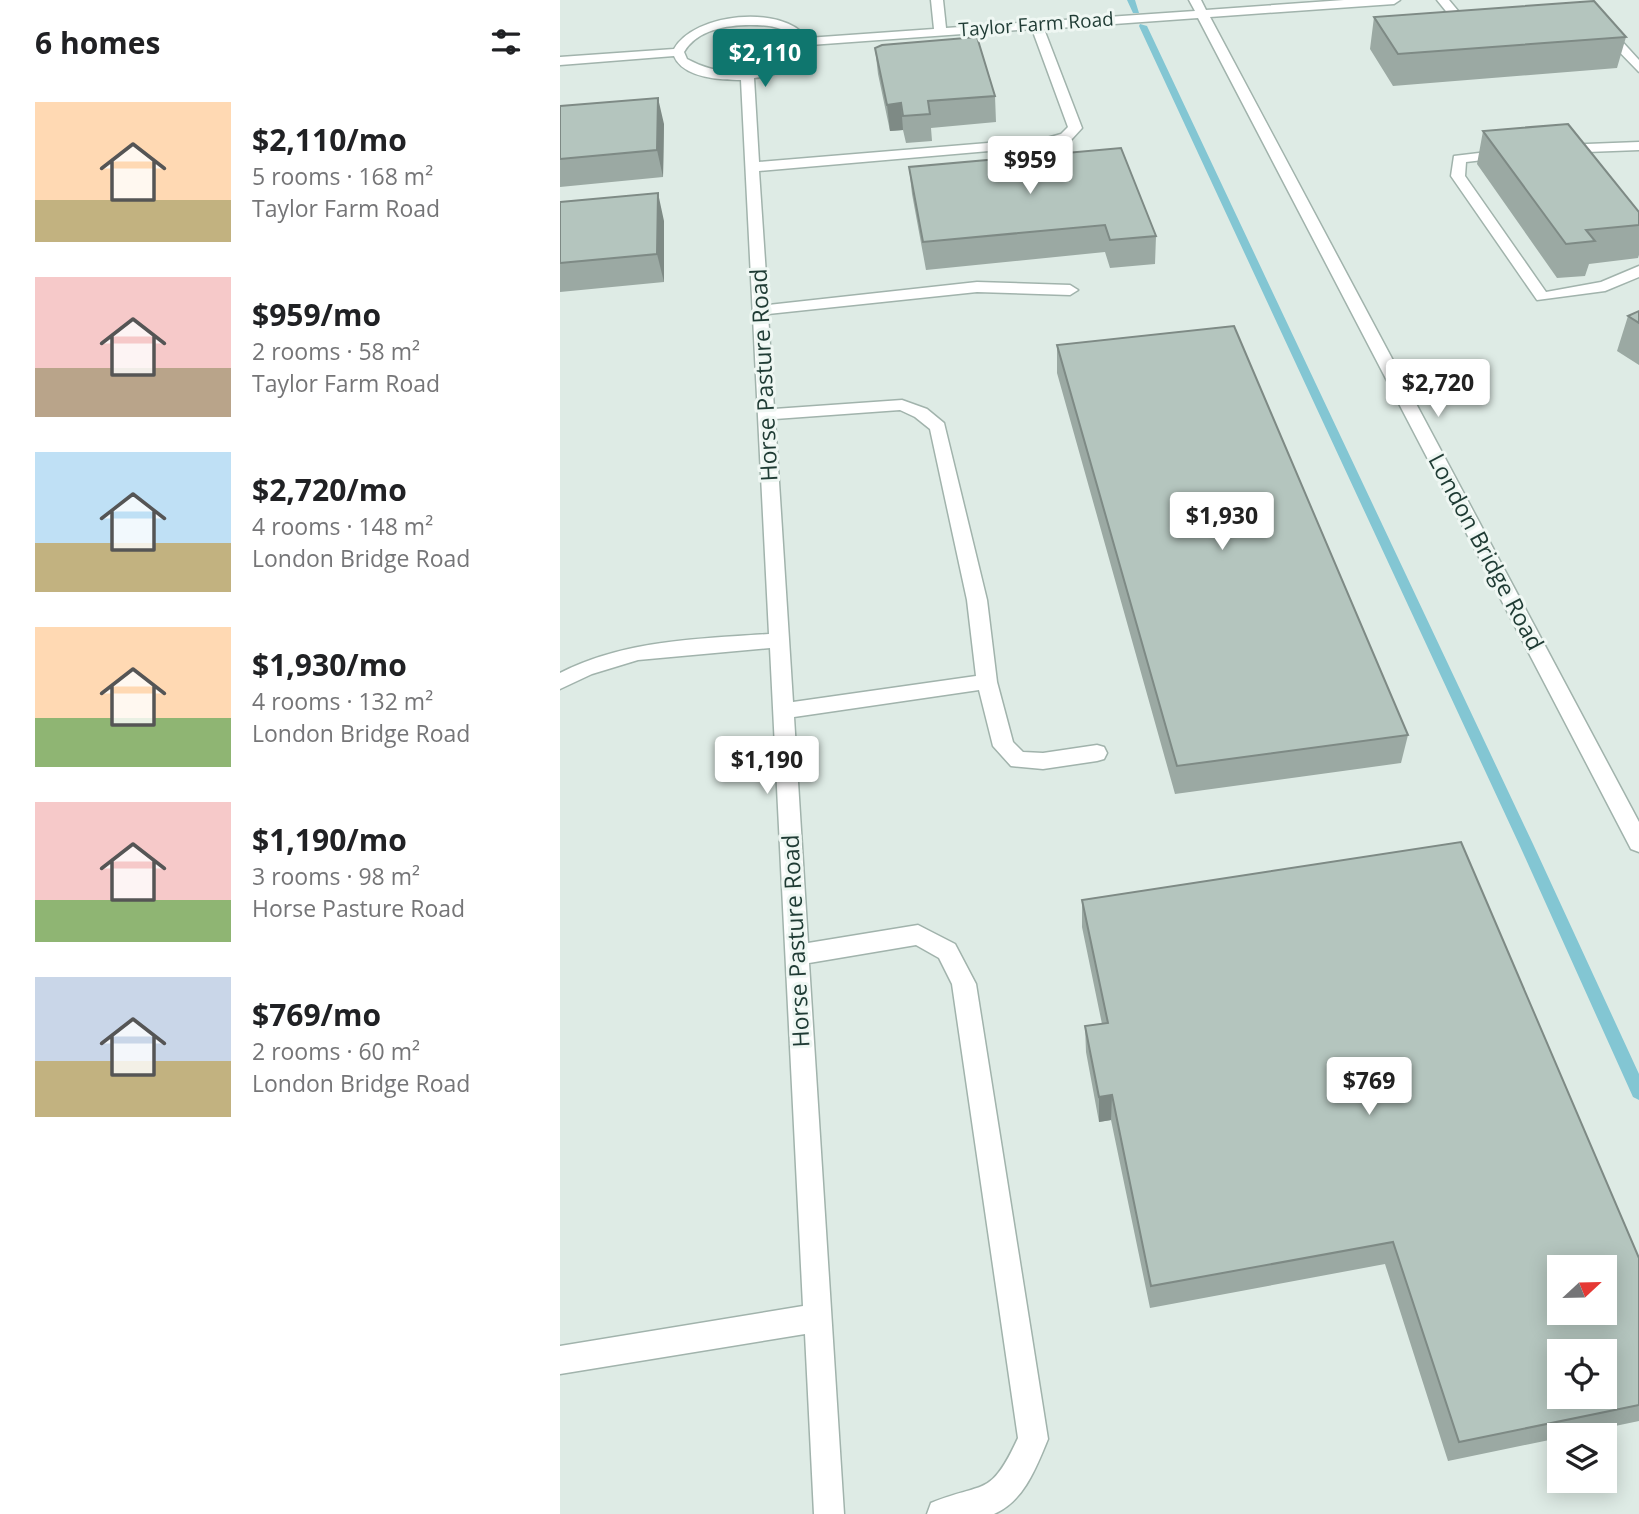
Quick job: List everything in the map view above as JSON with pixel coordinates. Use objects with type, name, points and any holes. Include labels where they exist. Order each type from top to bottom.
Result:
[{"type":"street","points":[[937,0],[940,31]]},
{"type":"street","name":"Taylor Farm Road","points":[[804,42],[1130,18],[1199,6],[1394,0]]},
{"type":"street","points":[[1443,0],[1466,28],[1493,27]]},
{"type":"street","points":[[1130,18],[1159,3]]},
{"type":"street","name":"London Bridge Road","points":[[1199,6],[1639,844]]},
{"type":"street","points":[[560,61],[678,52],[691,35],[741,16],[790,28],[804,42],[803,50],[783,66],[747,75],[707,74],[681,61],[678,52]]},
{"type":"street","points":[[1598,22],[1639,68]]},
{"type":"street","points":[[752,167],[1048,142],[1066,137],[1075,128],[1036,24]]},
{"type":"street","name":"Horse Pasture Road","points":[[747,75],[829,1514]]},
{"type":"street","points":[[1639,146],[1533,151],[1459,159],[1458,176],[1542,297],[1605,286],[1639,271]]},
{"type":"street","points":[[760,310],[982,287],[1070,290]]},
{"type":"street","points":[[766,415],[902,405],[921,413],[938,427],[977,600],[987,682],[1003,746],[1018,760],[1043,761],[1097,753]]},
{"type":"street","points":[[560,682],[580,670],[617,657],[779,640]]},
{"type":"street","points":[[783,711],[987,682]]},
{"type":"street","points":[[797,955],[918,935],[947,951],[964,984],[1033,1439],[1013,1484],[984,1507],[942,1514]]},
{"type":"street","points":[[560,1360],[818,1318]]},
{"type":"building","points":[[1594,1],[1626,37],[1398,54],[1374,17]]},
{"type":"building","points":[[977,37],[995,96],[928,101],[930,114],[903,116],[901,103],[887,105],[875,48],[882,45]]},
{"type":"building","points":[[658,98],[657,150],[560,159],[560,106]]},
{"type":"building","points":[[1568,124],[1639,212],[1639,225],[1586,230],[1595,241],[1566,244],[1483,131]]},
{"type":"building","points":[[1121,148],[1156,236],[1110,240],[1105,225],[923,242],[909,167]]},
{"type":"building","points":[[658,193],[657,254],[560,263],[560,202]]},
{"type":"building","points":[[1639,311],[1639,323],[1628,316]]},
{"type":"building","points":[[1234,326],[1408,735],[1177,766],[1057,345]]},
{"type":"building","points":[[1461,842],[1639,1258],[1639,1405],[1459,1442],[1393,1242],[1151,1286],[1112,1095],[1099,1097],[1085,1026],[1108,1023],[1082,900]]},
{"type":"waterway","points":[[1131,0],[1136,11]]},
{"type":"waterway","points":[[1143,26],[1526,844],[1639,1092]]}]
